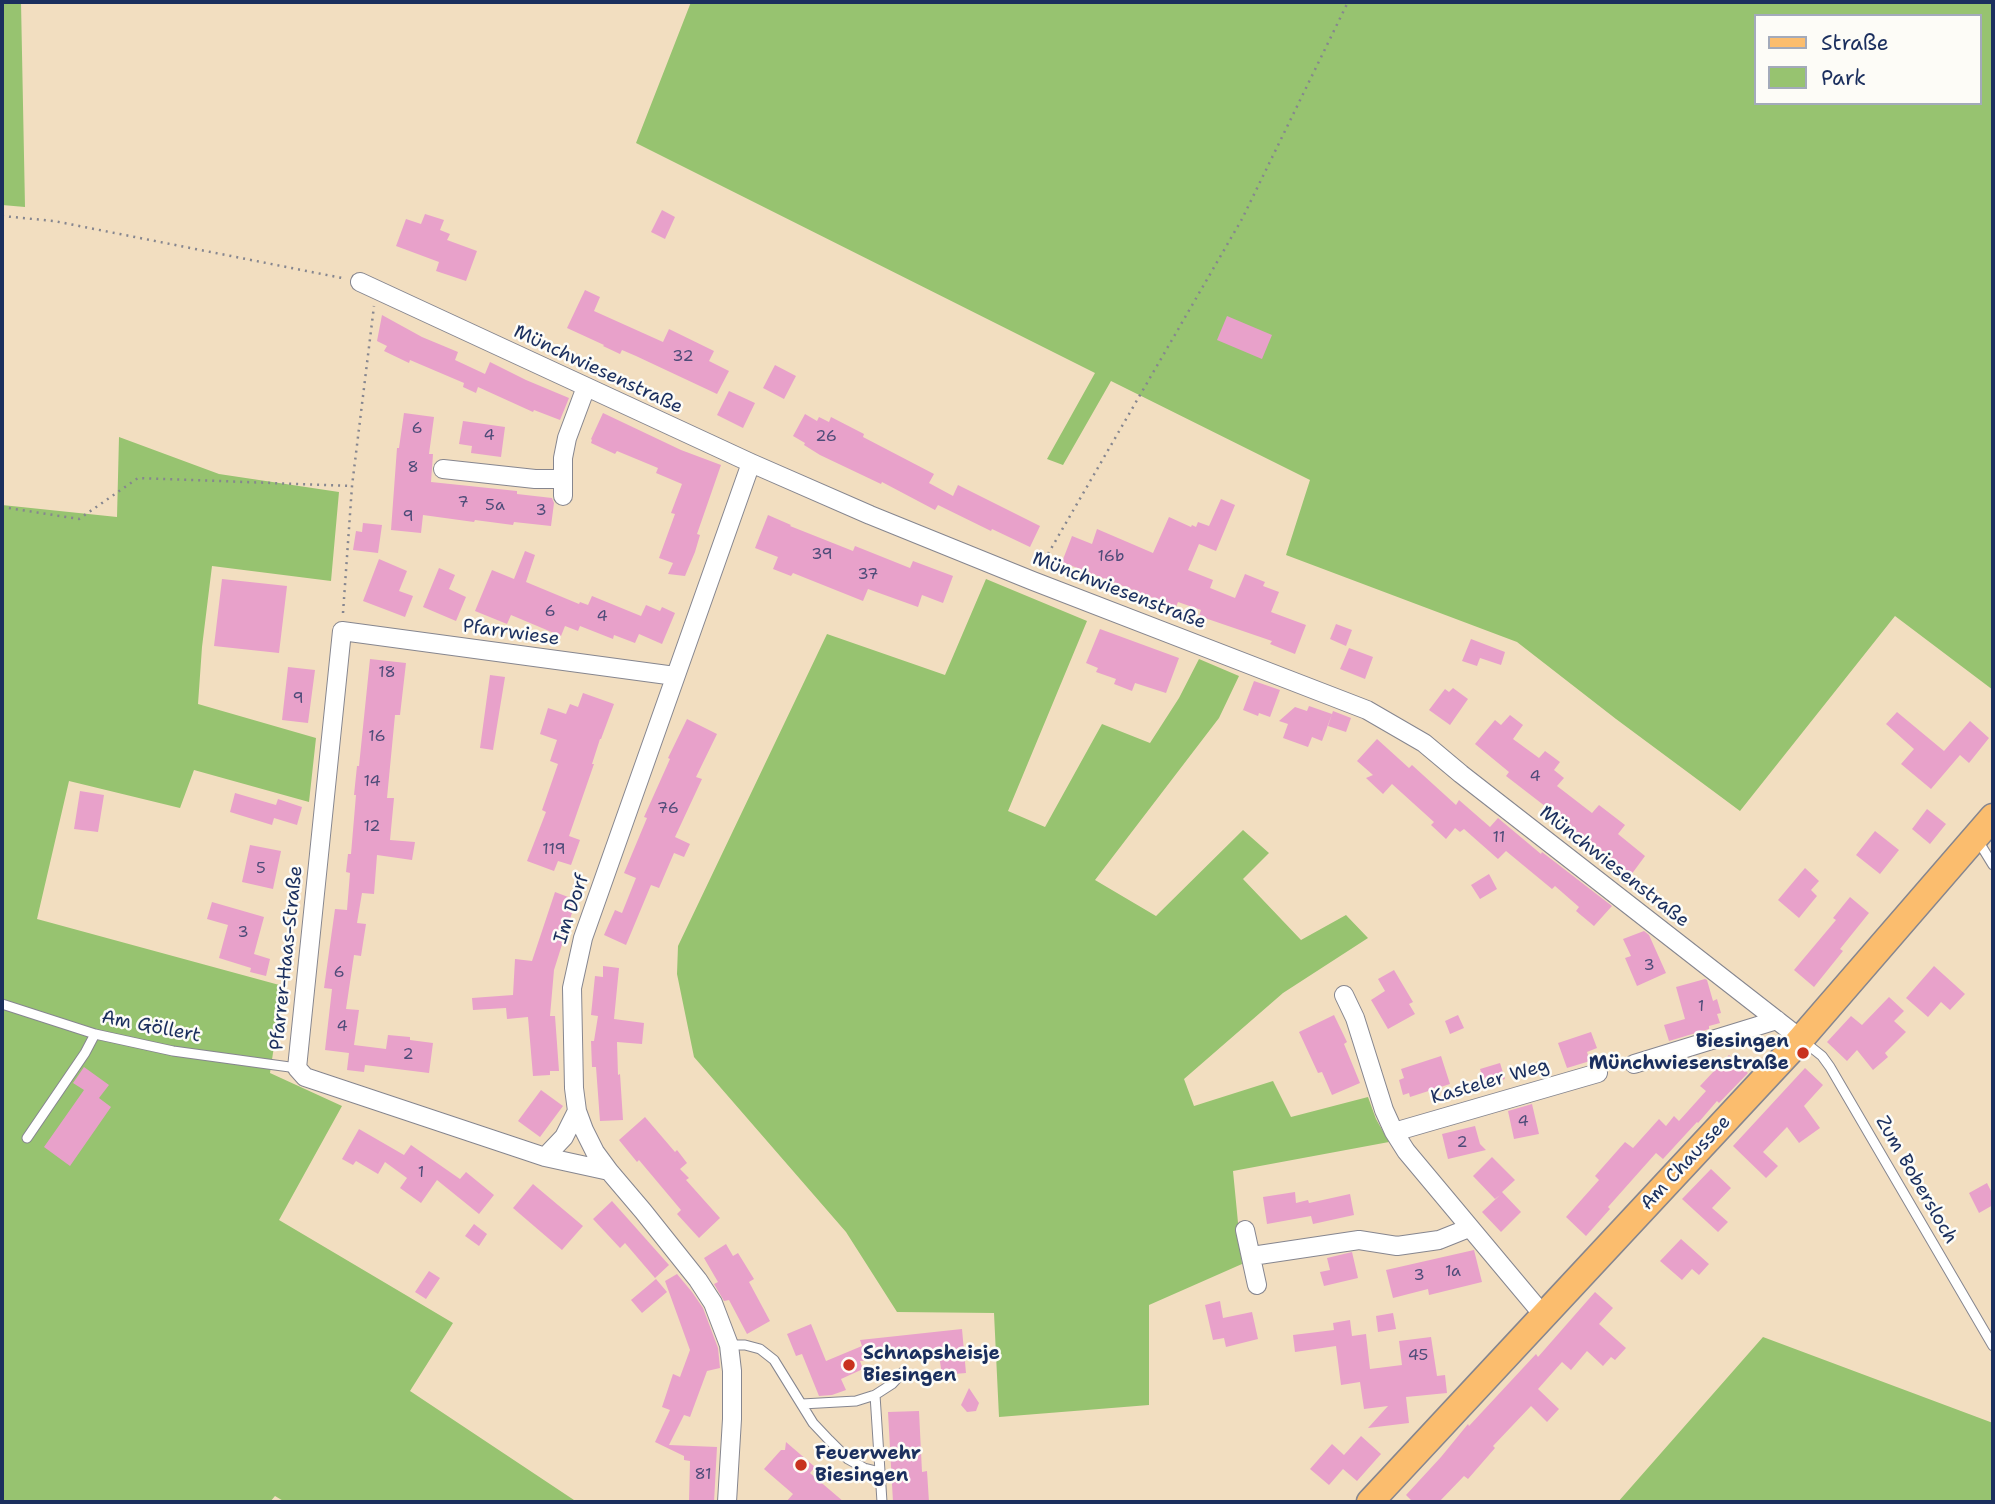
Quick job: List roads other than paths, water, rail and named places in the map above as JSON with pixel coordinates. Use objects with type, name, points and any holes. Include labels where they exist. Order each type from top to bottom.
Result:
[{"type":"main road","name":"Am Chaussee","points":[[1370,1502],[1801,1039],[1993,817]]},
{"type":"street","name":"Münchwiesenstraße","points":[[360,282],[751,463],[870,515],[1033,581],[1367,709],[1424,743],[1801,1039]]},
{"type":"street","points":[[443,469],[524,478],[563,488],[563,458],[567,438],[586,387]]},
{"type":"street","name":"Im Dorf","points":[[727,1502],[732,1419],[729,1345],[712,1303],[698,1280],[595,1152],[577,1111],[571,1018],[572,988],[583,938],[751,463]]},
{"type":"street","name":"Pfarrwiese","points":[[342,631],[675,676]]},
{"type":"street","name":"Pfarrer-Haas-Straße","points":[[342,631],[297,1068],[305,1077],[545,1157],[609,1171]]},
{"type":"street","points":[[1344,995],[1355,1018],[1384,1110],[1394,1132],[1406,1151],[1544,1316]]},
{"type":"street","points":[[1634,1064],[1777,1020]]},
{"type":"street","name":"Kasteler Weg","points":[[1394,1132],[1598,1073]]},
{"type":"street","points":[[545,1157],[564,1137],[577,1111]]},
{"type":"street","points":[[1252,1256],[1359,1240],[1397,1246],[1439,1240],[1469,1228]]},
{"type":"street","points":[[1245,1230],[1257,1285]]},
{"type":"lane","points":[[1976,838],[1993,865]]},
{"type":"lane","name":"Am Göllert","points":[[2,1004],[94,1034],[173,1051],[297,1068]]},
{"type":"lane","points":[[27,1138],[85,1053],[94,1034]]},
{"type":"lane","name":"Zum Bobersloch","points":[[1801,1039],[1822,1056],[1830,1067],[1993,1346]]},
{"type":"lane","points":[[729,1345],[761,1349],[774,1360],[813,1423],[848,1459],[864,1468],[880,1472]]},
{"type":"lane","points":[[802,1404],[856,1401],[875,1395],[892,1384],[903,1372]]},
{"type":"lane","points":[[875,1395],[882,1502]]},
{"type":"place","name":"Biesingen Münchwiesenstraße","points":[[1803,1053]]},
{"type":"place","name":"Schnapsheisje Biesingen","points":[[849,1365]]},
{"type":"place","name":"Feuerwehr Biesingen","points":[[801,1465]]}]
